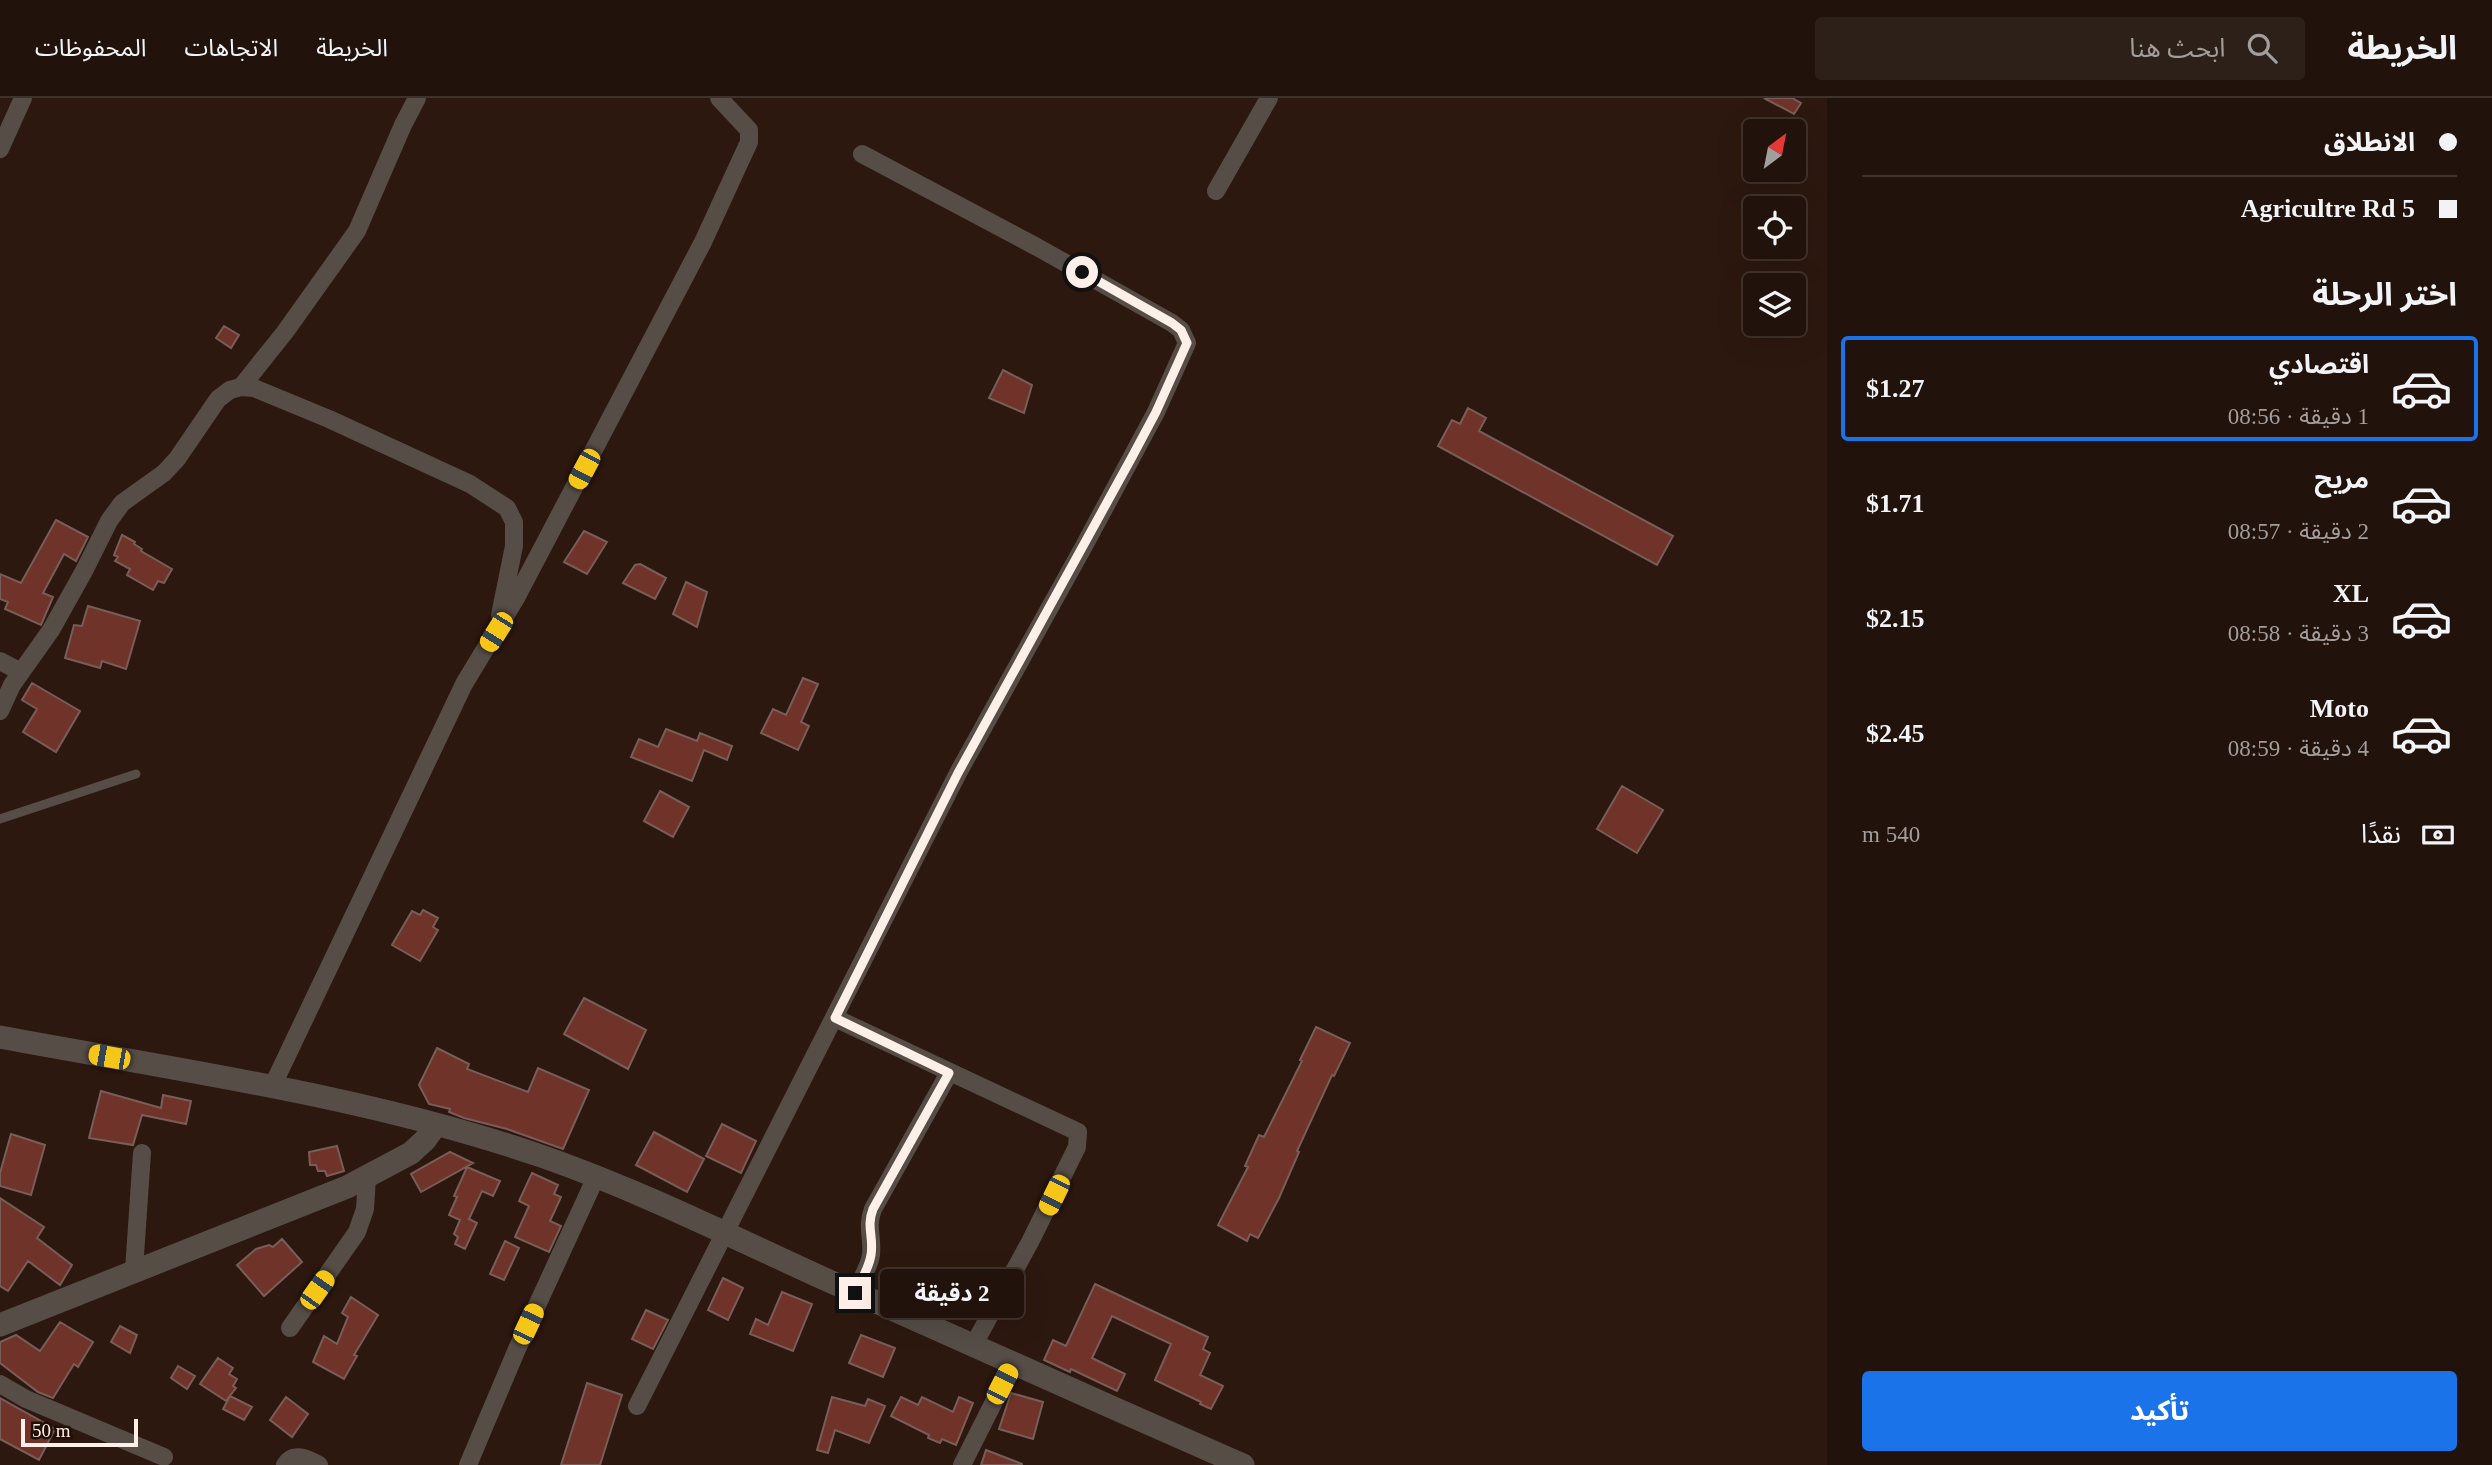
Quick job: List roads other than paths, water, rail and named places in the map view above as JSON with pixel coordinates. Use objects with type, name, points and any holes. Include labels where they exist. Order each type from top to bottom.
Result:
[{"type":"street","points":[[0,149],[23,98]]},
{"type":"street","points":[[241,387],[285,332],[357,231],[417,98]]},
{"type":"street","points":[[272,1087],[434,743],[653,340],[740,163],[749,142],[749,130],[719,98]]},
{"type":"street","points":[[1216,191],[1269,98]]},
{"type":"street","points":[[637,1406],[958,773],[1156,412],[1187,343],[1181,330],[1172,323],[1037,247],[862,154]]},
{"type":"street","points":[[0,711],[12,685],[51,630],[85,571],[109,521],[122,503],[164,473],[177,459],[218,399],[230,390],[241,387],[254,388],[329,419],[470,484],[508,508],[514,522],[514,547],[496,632]]},
{"type":"street","points":[[0,661],[21,672]]},
{"type":"street","points":[[835,1018],[1077,1132],[1077,1147],[1030,1242],[973,1346]]},
{"type":"street","points":[[0,1038],[334,1098],[544,1157],[724,1233],[1243,1465]]},
{"type":"street","points":[[855,1293],[870,1261],[872,1247],[869,1226],[873,1209],[949,1073]]},
{"type":"street","points":[[0,1325],[347,1187],[411,1153],[435,1126]]},
{"type":"street","points":[[134,1270],[142,1153]]},
{"type":"street","points":[[290,1328],[357,1232],[366,1209],[367,1177]]},
{"type":"street","points":[[468,1465],[517,1349],[596,1177]]},
{"type":"street","points":[[962,1465],[1013,1364]]},
{"type":"street","points":[[0,1384],[26,1399],[164,1457]]},
{"type":"street","points":[[285,1465],[288,1460],[303,1457],[319,1465]]},
{"type":"lane","points":[[0,819],[136,774]]}]
